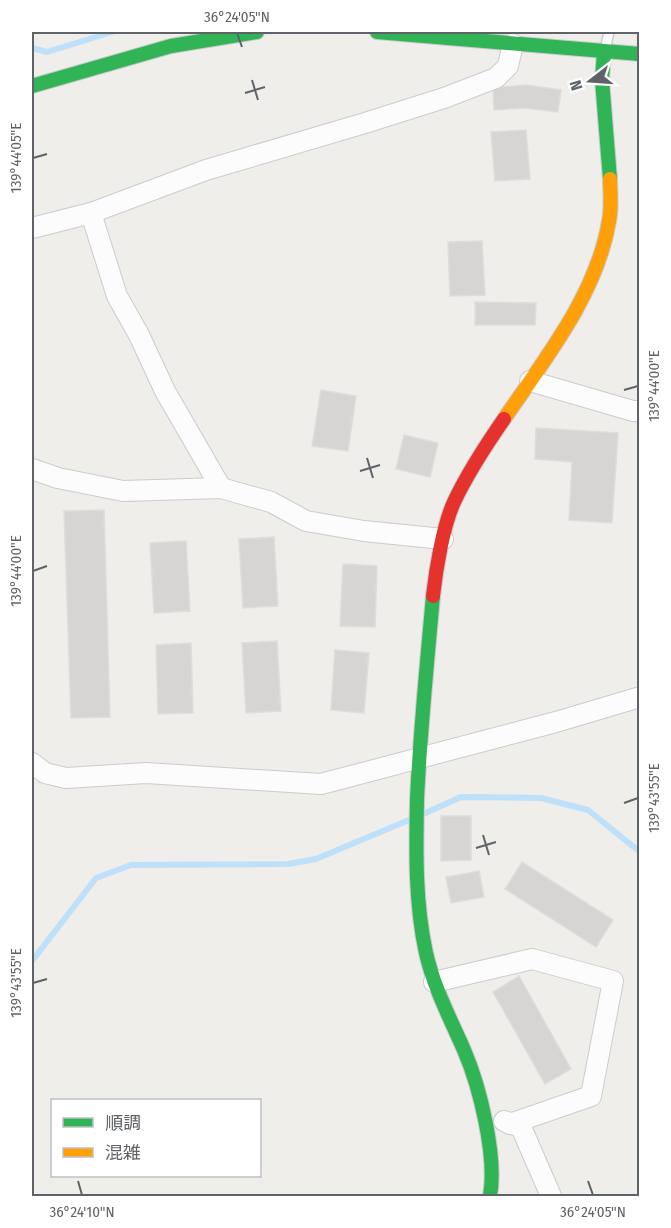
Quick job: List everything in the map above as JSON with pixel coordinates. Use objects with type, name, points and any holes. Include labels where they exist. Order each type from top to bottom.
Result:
[{"type":"street","points":[[32,86],[174,44],[257,32]]},
{"type":"street","points":[[377,32],[639,54]]},
{"type":"street","points":[[32,228],[91,213],[206,170],[444,98],[496,78],[508,66],[513,44]]},
{"type":"street","points":[[490,1197],[493,1180],[483,1114],[465,1052],[440,998],[426,953],[415,866],[419,757],[436,568],[453,504],[478,455],[530,381],[579,305],[604,246],[610,218],[610,175],[602,80],[604,52]]},
{"type":"street","points":[[91,213],[117,296],[139,335],[165,391],[221,488]]},
{"type":"street","points":[[530,381],[639,411]]},
{"type":"street","points":[[32,469],[58,478],[123,491],[221,488],[271,502],[306,522],[443,539]]},
{"type":"street","points":[[32,763],[45,773],[66,778],[146,773],[321,784],[556,722],[639,697]]},
{"type":"street","points":[[434,982],[532,959],[614,981],[591,1096],[510,1124]]},
{"type":"street","points":[[483,1114],[521,1127],[551,1197]]},
{"type":"lane","points":[[604,52],[609,32]]},
{"type":"building","points":[[526,85],[561,90],[558,112],[524,108],[494,110],[493,88]]},
{"type":"building","points":[[526,130],[530,179],[495,181],[491,132]]},
{"type":"building","points":[[482,241],[485,295],[450,296],[448,242]]},
{"type":"building","points":[[475,302],[536,303],[535,325],[475,325]]},
{"type":"building","points":[[321,390],[356,396],[348,451],[312,446]]},
{"type":"building","points":[[536,428],[618,433],[612,523],[569,520],[572,462],[535,459]]},
{"type":"building","points":[[404,435],[438,443],[430,477],[396,469]]},
{"type":"building","points":[[104,510],[110,717],[71,718],[64,511]]},
{"type":"building","points":[[274,537],[278,606],[243,608],[239,539]]},
{"type":"building","points":[[186,541],[190,611],[154,613],[150,543]]},
{"type":"building","points":[[343,564],[377,566],[375,627],[340,626]]},
{"type":"building","points":[[277,641],[281,711],[246,713],[242,643]]},
{"type":"building","points":[[191,643],[193,713],[158,714],[156,645]]},
{"type":"building","points":[[335,650],[369,653],[364,713],[331,710]]},
{"type":"building","points":[[441,816],[471,816],[471,860],[441,861]]},
{"type":"building","points":[[522,862],[613,920],[596,947],[505,889]]},
{"type":"building","points":[[479,871],[484,897],[451,903],[446,877]]},
{"type":"building","points":[[519,976],[571,1069],[545,1084],[493,992]]},
{"type":"waterway","points":[[32,48],[47,52],[112,32]]},
{"type":"waterway","points":[[423,814],[461,797],[541,798],[588,810],[640,852]]},
{"type":"waterway","points":[[32,961],[96,878],[131,865],[288,864],[316,859],[409,820]]},
{"type":"traffic: fast","points":[[32,86],[171,46],[257,32]]},
{"type":"traffic: fast","points":[[377,32],[640,54]]},
{"type":"traffic: fast","points":[[604,52],[602,80],[610,179]]},
{"type":"traffic: fast","points":[[433,596],[417,800],[418,896],[422,934],[433,978],[470,1065],[486,1122],[492,1180],[490,1196]]},
{"type":"traffic: slow","points":[[504,419],[567,325],[593,274],[603,248],[609,221],[610,179]]},
{"type":"traffic: jam","points":[[433,596],[443,535],[454,502],[471,469],[504,419]]}]
